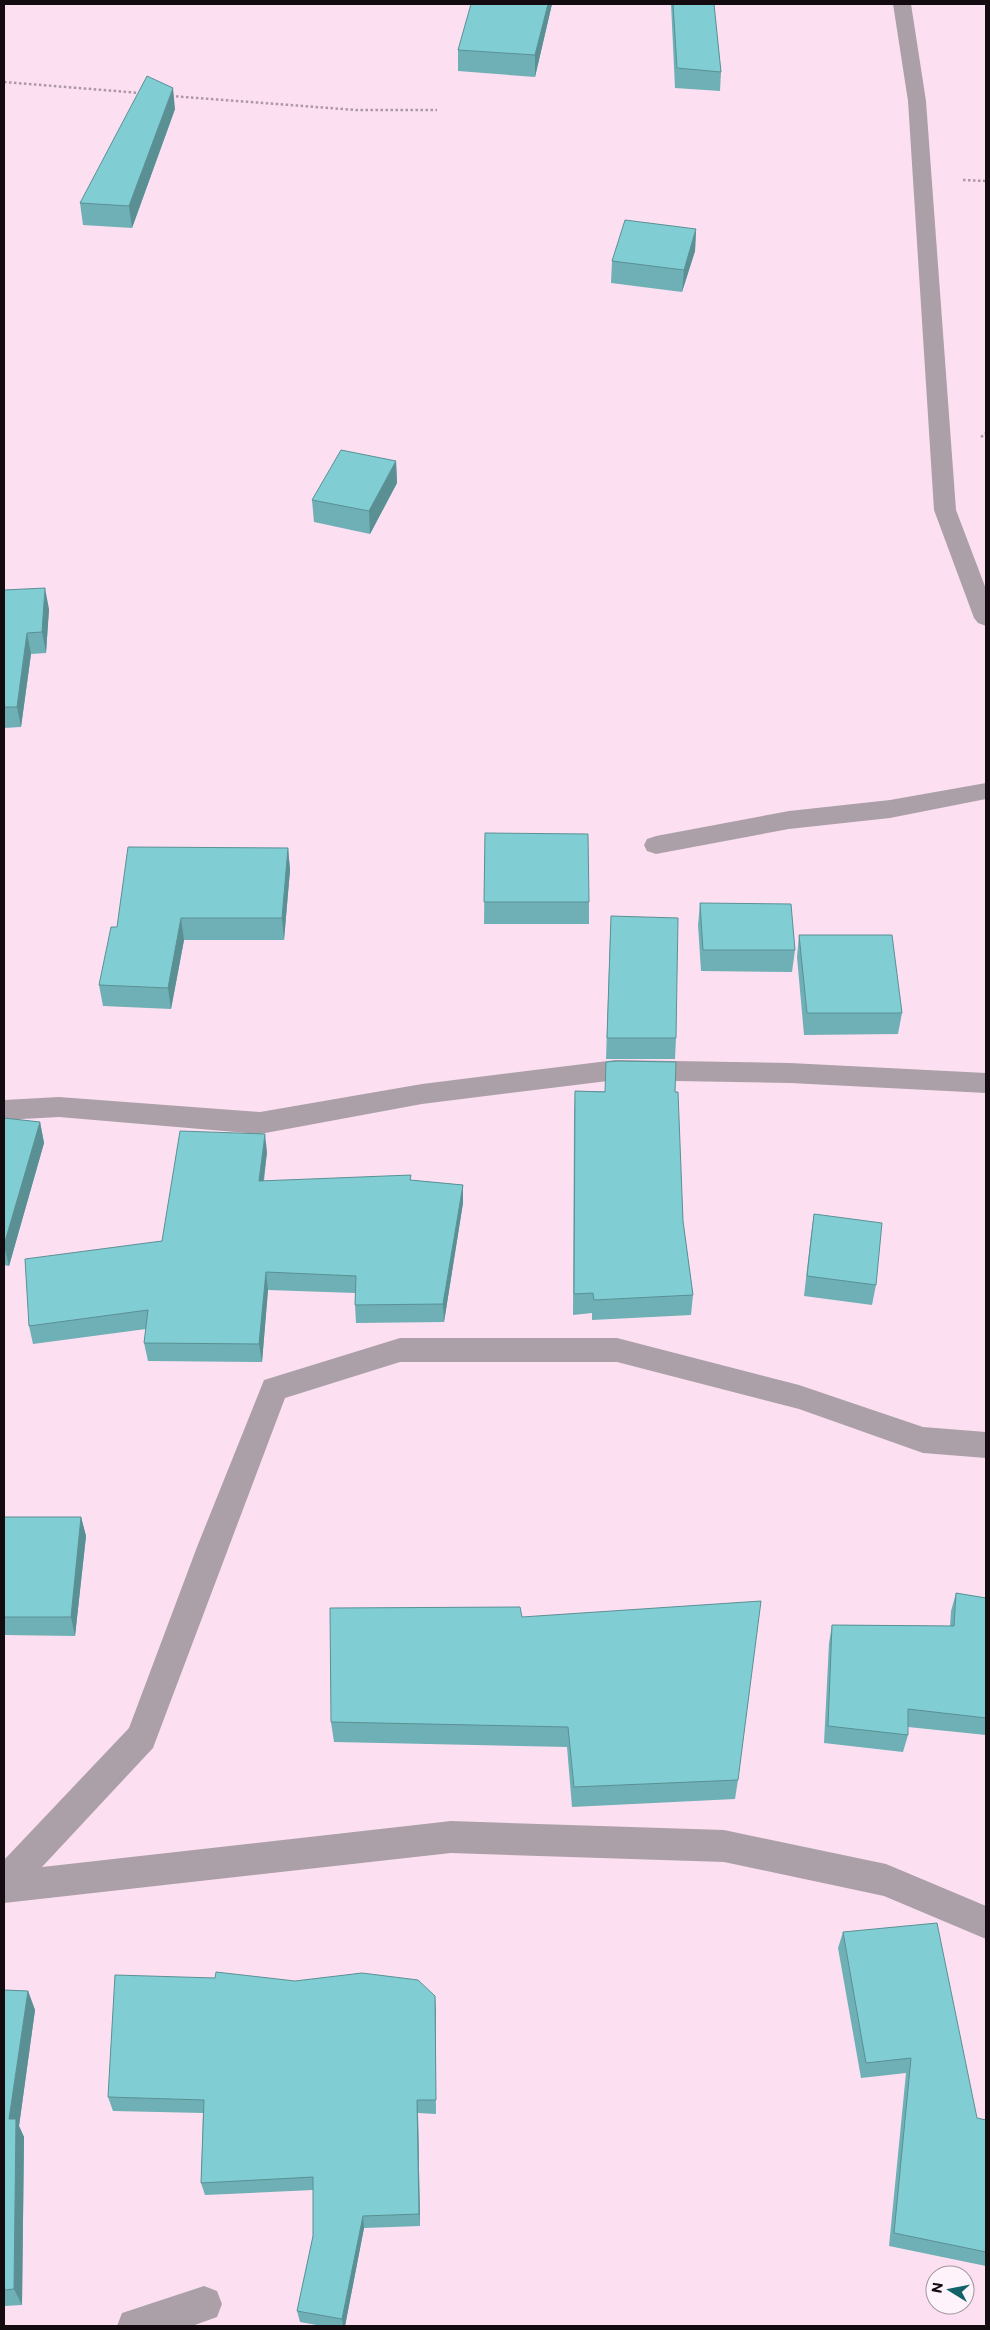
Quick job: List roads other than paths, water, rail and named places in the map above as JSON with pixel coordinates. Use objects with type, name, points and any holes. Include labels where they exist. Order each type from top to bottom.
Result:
[{"type":"street","points":[[902,4],[916,101],[945,510],[986,618]]},
{"type":"street","points":[[656,845],[789,820],[890,809],[986,792]]},
{"type":"street","points":[[4,1110],[59,1107],[260,1123],[422,1094],[616,1070],[790,1074],[986,1083]]},
{"type":"street","points":[[4,1883],[142,1737],[212,1547],[274,1389],[400,1350],[617,1350],[799,1397],[923,1440],[986,1445]]},
{"type":"street","points":[[4,1888],[451,1837],[724,1846],[886,1880],[986,1923]]},
{"type":"street","points":[[135,2326],[204,2304]]}]
